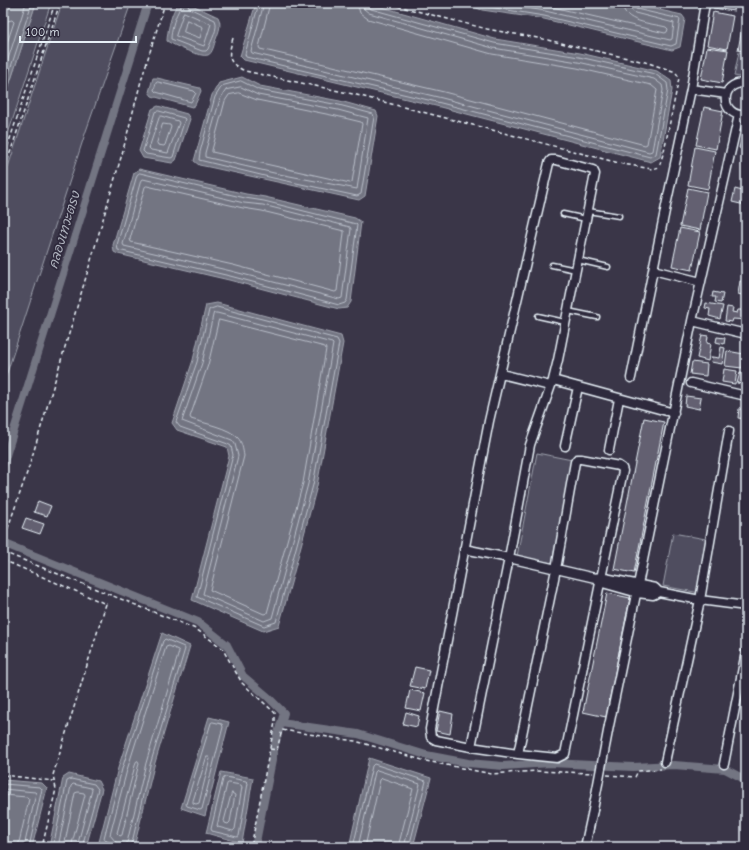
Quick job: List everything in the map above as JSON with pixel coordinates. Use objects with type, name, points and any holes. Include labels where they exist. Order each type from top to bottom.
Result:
[{"type":"street","points":[[631,378],[692,89],[705,3]]},
{"type":"street","points":[[585,847],[692,321],[742,115],[730,110],[727,105],[726,94],[734,85],[746,83]]},
{"type":"street","points":[[692,89],[726,94]]},
{"type":"street","points":[[471,747],[530,445],[551,383],[566,322],[595,172],[593,170],[556,160],[551,160],[549,163],[501,374],[489,420],[430,729],[431,737],[436,740],[471,747],[518,754],[557,758],[565,754],[598,579],[623,471],[619,466],[580,459],[577,459],[575,462],[556,569],[518,754]]},
{"type":"street","points":[[653,270],[701,282]]},
{"type":"street","points":[[692,321],[746,334]]},
{"type":"street","points":[[501,374],[578,388],[674,413]]},
{"type":"street","points":[[690,383],[746,396]]},
{"type":"street","points":[[565,446],[578,388]]},
{"type":"street","points":[[609,450],[619,399]]},
{"type":"street","points":[[666,765],[700,600],[729,431]]},
{"type":"street","points":[[464,549],[638,588],[653,595],[659,592],[700,600],[746,606]]},
{"type":"street","points":[[724,764],[746,652]]},
{"type":"lane","points":[[563,214],[619,216]]},
{"type":"lane","points":[[578,260],[608,266]]},
{"type":"lane","points":[[552,265],[576,270]]},
{"type":"lane","points":[[568,311],[597,317]]},
{"type":"lane","points":[[538,316],[566,322]]},
{"type":"path","points":[[3,160],[55,3]]},
{"type":"path","points":[[3,174],[60,3]]},
{"type":"path","points":[[3,542],[29,467],[92,257],[122,154],[141,81],[165,3]]},
{"type":"path","points":[[233,38],[230,58],[232,63],[245,70],[353,94],[623,164],[652,169],[659,167],[664,151],[679,78],[673,71],[645,62],[487,29],[386,3]]},
{"type":"path","points":[[3,552],[196,629],[222,648],[242,683],[275,713],[275,722],[251,847]]},
{"type":"path","points":[[3,560],[106,604],[53,775],[56,789],[42,847]]},
{"type":"path","points":[[270,749],[277,750],[282,730],[355,741],[426,761],[492,774],[536,772],[593,773]]},
{"type":"path","points":[[606,775],[635,777],[638,771],[666,765]]},
{"type":"path","points":[[3,775],[54,781]]},
{"type":"path","points":[[427,847],[428,845],[440,847]]},
{"type":"shaded area","points":[[36,3],[51,3],[3,149],[3,104]]},
{"type":"shaded area","points":[[62,3],[131,3],[85,134],[3,385],[3,182]]},
{"type":"shaded area","points":[[739,52],[746,54],[746,78],[734,76]]},
{"type":"shaded area","points":[[537,453],[572,460],[552,563],[517,556]]},
{"type":"shaded area","points":[[673,533],[711,540],[700,593],[663,586]]},
{"type":"water","points":[[6,3],[36,3],[3,104],[3,11]]},
{"type":"water","points":[[188,3],[218,17],[220,25],[219,31],[212,50],[208,55],[199,55],[167,41],[170,22],[176,7],[180,4]]},
{"type":"water","points":[[256,3],[363,3],[495,39],[580,53],[657,71],[671,81],[672,90],[660,157],[651,162],[440,107],[244,60],[240,56]]},
{"type":"water","points":[[462,3],[629,3],[682,15],[685,19],[680,47],[672,50],[544,19],[482,10]]},
{"type":"water","points":[[242,77],[260,86],[340,101],[376,111],[378,116],[365,196],[359,200],[199,165],[194,161],[212,95],[219,83]]},
{"type":"water","points":[[153,78],[200,88],[201,91],[195,105],[192,107],[152,96],[149,92]]},
{"type":"water","points":[[158,106],[187,114],[190,119],[176,160],[172,163],[143,158],[139,151],[152,109]]},
{"type":"water","points":[[139,169],[355,218],[361,222],[351,302],[347,308],[339,309],[114,252],[113,245],[134,173]]},
{"type":"water","points":[[217,303],[341,336],[343,343],[317,486],[291,583],[279,626],[263,631],[192,600],[229,456],[227,447],[177,430],[172,423],[193,360],[206,305]]},
{"type":"water","points":[[162,633],[190,646],[154,766],[134,847],[113,847],[99,842],[118,768]]},
{"type":"water","points":[[209,717],[229,722],[205,816],[181,808]]},
{"type":"water","points":[[369,758],[431,778],[413,847],[349,847]]},
{"type":"water","points":[[221,772],[253,778],[242,843],[206,833]]},
{"type":"water","points":[[69,774],[98,781],[102,789],[86,847],[49,847],[63,778]]},
{"type":"water","points":[[3,780],[42,783],[47,788],[32,847],[3,847]]},
{"type":"building","points":[[714,3],[735,3],[734,11],[713,8]]},
{"type":"building","points":[[713,12],[733,16],[727,49],[707,45]]},
{"type":"building","points":[[744,18],[746,18],[746,52],[738,50]]},
{"type":"building","points":[[707,47],[728,50],[722,83],[701,79]]},
{"type":"building","points":[[704,107],[723,111],[716,149],[696,145]]},
{"type":"building","points":[[743,133],[746,134],[746,150],[739,148]]},
{"type":"building","points":[[695,147],[715,151],[708,189],[688,185]]},
{"type":"building","points":[[688,188],[707,192],[700,230],[680,226]]},
{"type":"building","points":[[735,189],[746,192],[745,205],[732,202]]},
{"type":"building","points":[[680,228],[700,232],[692,270],[672,266]]},
{"type":"building","points":[[740,281],[746,282],[746,296],[738,294]]},
{"type":"building","points":[[713,292],[723,294],[721,303],[715,302],[716,297],[712,297]]},
{"type":"building","points":[[706,303],[723,306],[720,319],[709,316],[710,309],[705,308]]},
{"type":"building","points":[[727,307],[733,308],[732,312],[737,313],[738,310],[744,310],[744,313],[746,313],[746,320],[733,319],[732,322],[725,321]]},
{"type":"building","points":[[702,335],[708,336],[707,343],[711,344],[708,361],[697,358]]},
{"type":"building","points":[[717,337],[725,338],[724,344],[716,342]]},
{"type":"building","points":[[721,347],[725,348],[722,364],[711,362],[712,357],[719,358]]},
{"type":"building","points":[[727,351],[744,354],[742,368],[725,366]]},
{"type":"building","points":[[692,362],[707,364],[706,376],[690,374]]},
{"type":"building","points":[[724,369],[737,371],[735,384],[722,382]]},
{"type":"building","points":[[740,373],[746,374],[746,385],[737,383]]},
{"type":"building","points":[[686,396],[701,398],[699,409],[685,406]]},
{"type":"building","points":[[743,406],[746,406],[746,419],[738,418],[739,409],[742,409]]},
{"type":"building","points":[[644,418],[664,422],[634,573],[614,569]]},
{"type":"building","points":[[38,501],[51,506],[47,516],[34,512]]},
{"type":"building","points":[[26,518],[44,524],[40,534],[22,528]]},
{"type":"building","points":[[607,593],[630,598],[606,717],[583,712]]},
{"type":"building","points":[[415,667],[429,670],[425,689],[410,686]]},
{"type":"building","points":[[410,690],[425,693],[421,711],[406,708]]},
{"type":"building","points":[[440,711],[453,714],[450,734],[436,731]]},
{"type":"building","points":[[406,712],[419,716],[417,727],[403,724]]},
{"type":"waterway","name":"คลองเทวะตรง","points":[[3,465],[148,3]]},
{"type":"waterway","points":[[3,543],[198,622],[227,645],[243,676],[284,713],[276,740],[255,847]]},
{"type":"waterway","points":[[281,723],[358,734],[426,755],[468,763],[503,766],[551,763],[633,767],[674,765],[725,769],[746,780]]}]
